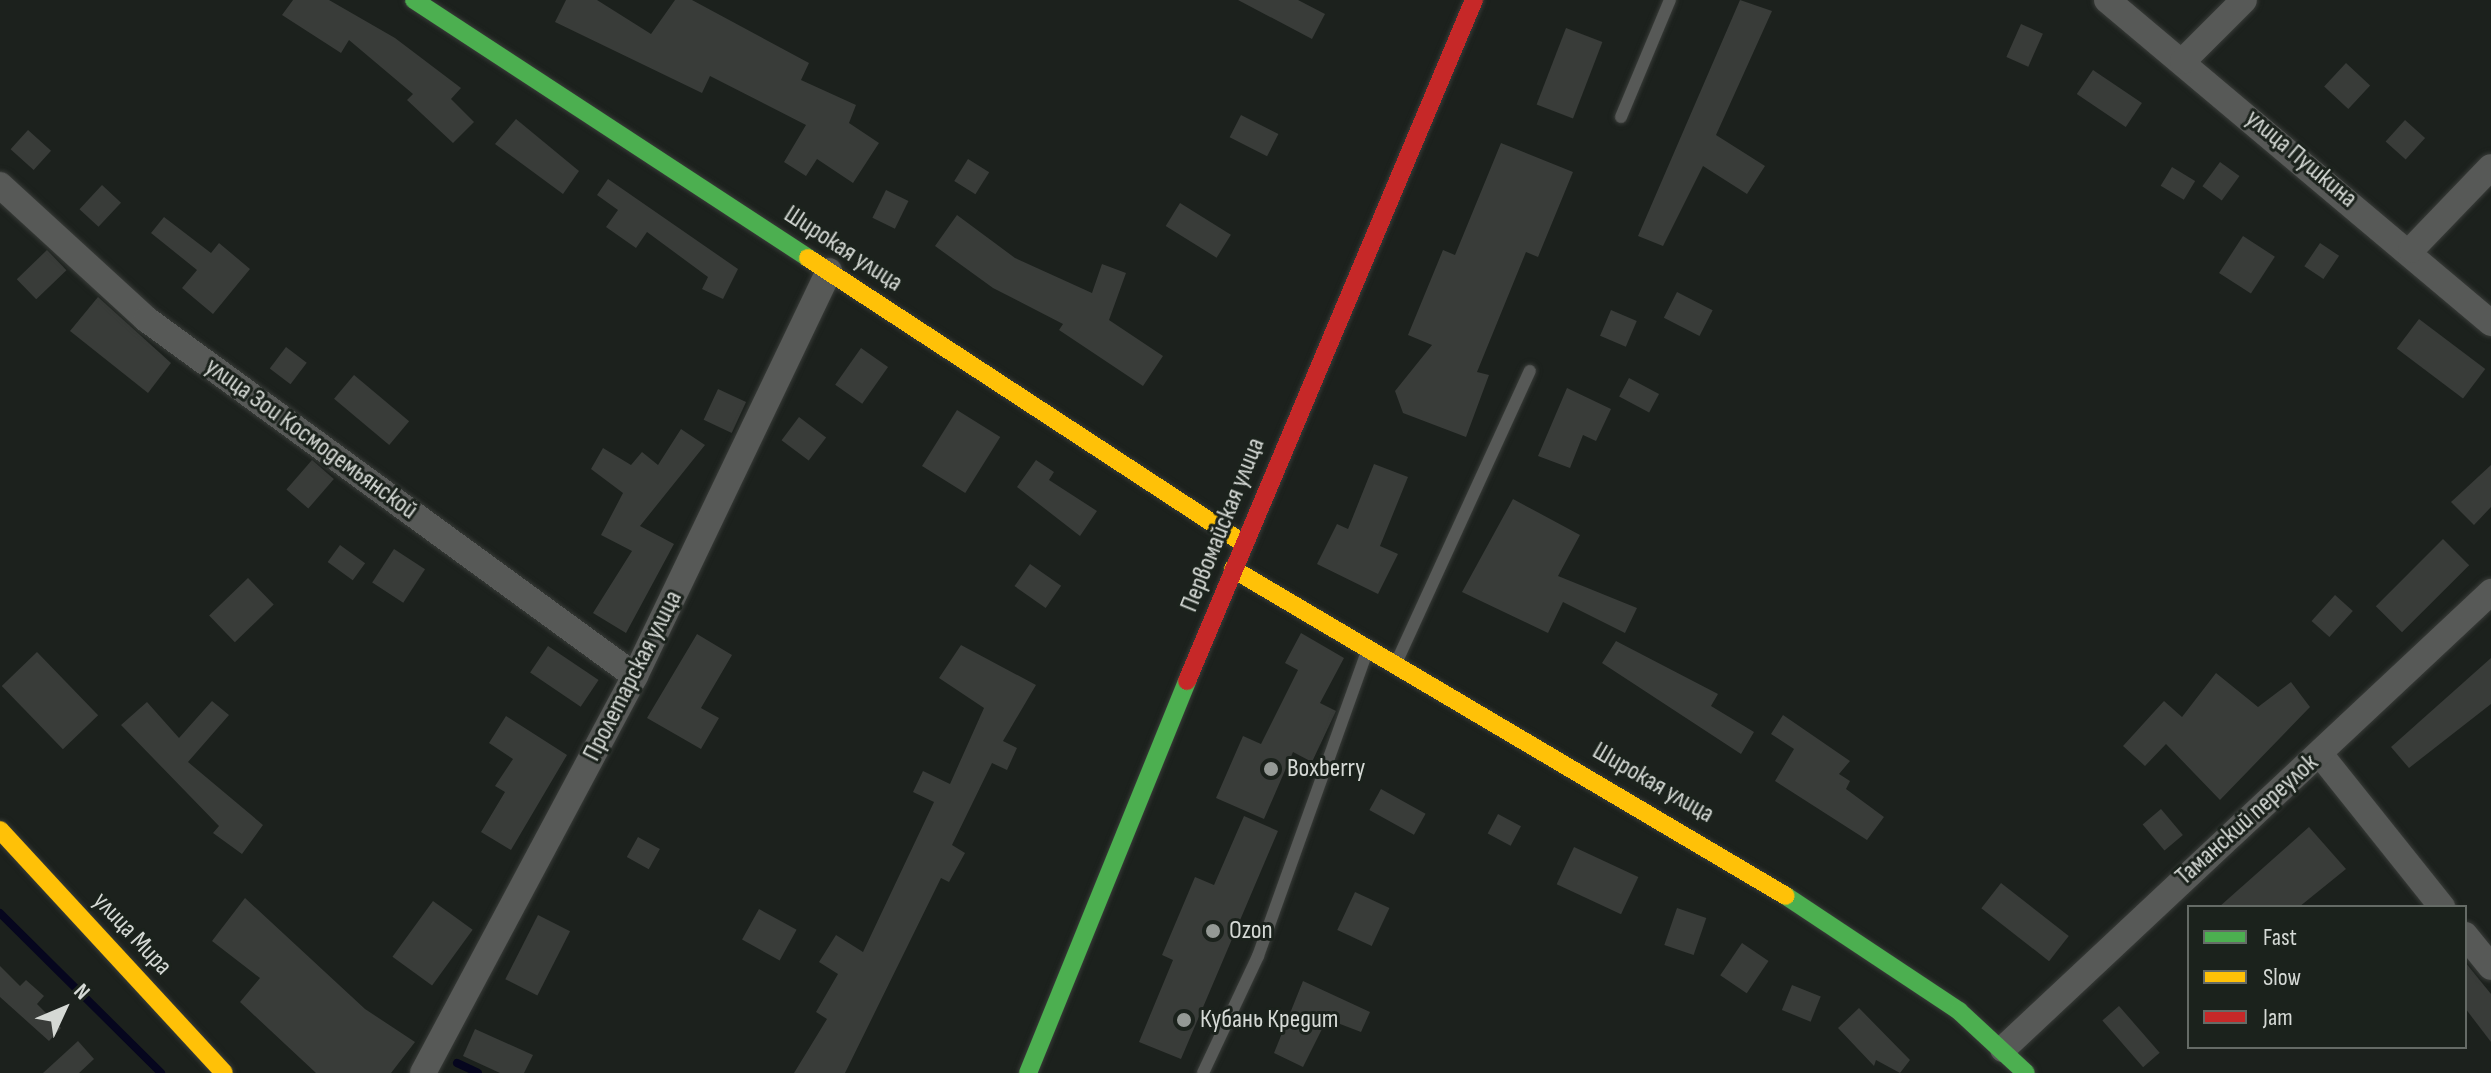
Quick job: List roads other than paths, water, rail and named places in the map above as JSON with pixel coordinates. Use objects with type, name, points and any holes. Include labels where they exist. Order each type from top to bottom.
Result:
[{"type":"main road","name":"Широкая улица","points":[[414,0],[1243,543]]},
{"type":"main road","name":"Первомайская улица","points":[[1028,1073],[1243,543],[1474,0]]},
{"type":"main road","name":"Широкая улица","points":[[1233,569],[1719,851],[1959,1011],[2026,1073]]},
{"type":"main road","name":"улица Мира","points":[[0,830],[224,1073]]},
{"type":"street","name":"улица Пушкина","points":[[2107,0],[2411,250],[2491,323]]},
{"type":"street","points":[[2183,61],[2244,0]]},
{"type":"street","points":[[2411,250],[2491,167]]},
{"type":"street","name":"улица Зои Космодемьянской","points":[[0,185],[146,319],[635,676]]},
{"type":"street","name":"Пролетарская улица","points":[[423,1073],[635,676],[829,271]]},
{"type":"street","name":"Таманский переулок","points":[[2003,1049],[2491,592]]},
{"type":"street","points":[[2320,754],[2440,905]]},
{"type":"street","points":[[2467,937],[2491,967]]},
{"type":"lane","points":[[1621,117],[1670,0]]},
{"type":"lane","points":[[1395,664],[1530,371]]},
{"type":"lane","points":[[1203,1073],[1258,956],[1368,648]]},
{"type":"waterway","points":[[0,913],[161,1073]]},
{"type":"waterway","points":[[457,1063],[478,1073]]},
{"type":"place","name":"Boxberry","points":[[1271,769]]},
{"type":"place","name":"Ozon","points":[[1213,931]]},
{"type":"place","name":"Кубань Кредит","points":[[1184,1020]]}]
